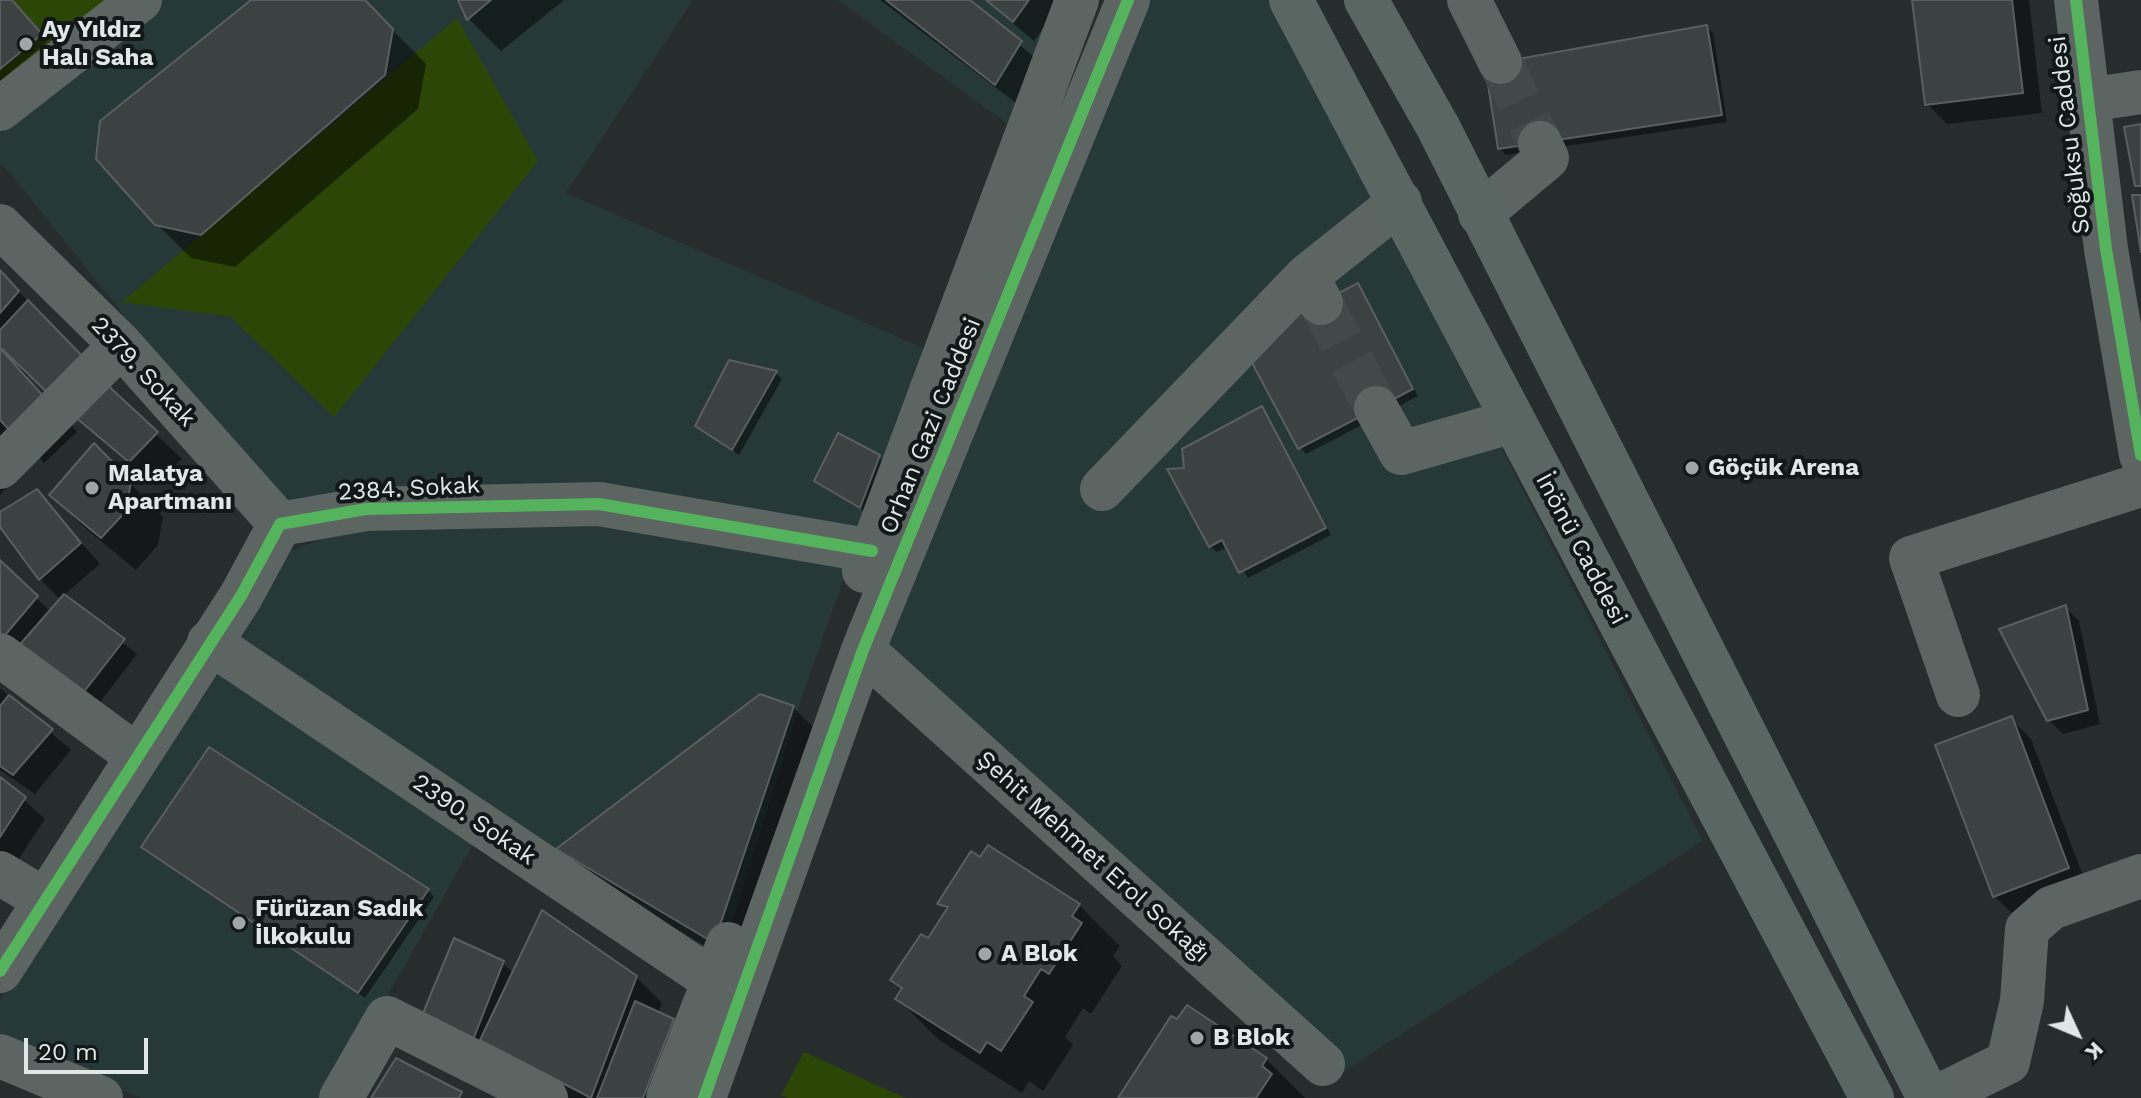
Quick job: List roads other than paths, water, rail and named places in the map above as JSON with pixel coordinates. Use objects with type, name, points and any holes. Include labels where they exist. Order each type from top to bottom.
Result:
[{"type":"main road","name":"İnönü Caddesi","points":[[1291,0],[1872,1098]]},
{"type":"main road","points":[[1366,0],[1438,127],[1932,1098]]},
{"type":"street","points":[[0,109],[140,0]]},
{"type":"street","name":"Orhan Gazi Caddesi","points":[[704,1098],[728,987],[872,551],[1077,0]]},
{"type":"street","name":"Orhan Gazi Caddesi","points":[[668,1098],[728,987],[1128,0]]},
{"type":"street","points":[[1469,0],[1500,62]]},
{"type":"street","name":"Soğuksu Caddesi","points":[[2076,0],[2088,100],[2126,276],[2141,455]]},
{"type":"street","points":[[2088,100],[2141,92]]},
{"type":"street","points":[[1480,214],[1547,158],[1540,143]]},
{"type":"street","points":[[1102,489],[1314,290],[1400,202]]},
{"type":"street","name":"2379. Sokak","points":[[0,226],[121,345],[280,524]]},
{"type":"street","points":[[0,467],[121,345]]},
{"type":"street","points":[[1376,408],[1401,453],[1513,421]]},
{"type":"street","points":[[1958,695],[1911,558],[2141,485]]},
{"type":"street","name":"2384. Sokak","points":[[280,524],[366,509],[599,504],[872,551]]},
{"type":"street","points":[[0,971],[241,596],[280,524]]},
{"type":"street","name":"2390. Sokak","points":[[209,642],[728,987]]},
{"type":"street","name":"Şehit Mehmet Erol Sokağı","points":[[863,650],[1323,1064]]},
{"type":"street","points":[[0,655],[137,756]]},
{"type":"street","points":[[0,873],[45,900]]},
{"type":"street","points":[[1932,1098],[2008,1062],[2022,1001],[2027,929],[2051,908],[2141,876]]},
{"type":"street","points":[[341,1098],[387,1018],[546,1098]]},
{"type":"street","points":[[0,1056],[101,1098]]},
{"type":"tunnel","points":[[1500,62],[1540,143]]},
{"type":"tunnel","points":[[1321,303],[1376,408]]},
{"type":"place","name":"Ay Yıldız Halı Saha","points":[[26,44]]},
{"type":"place","name":"Göçük Arena","points":[[1692,468]]},
{"type":"place","name":"Malatya Apartmanı","points":[[92,488]]},
{"type":"place","name":"Fürüzan Sadık İlkokulu","points":[[239,923]]},
{"type":"place","name":"A Blok","points":[[985,954]]},
{"type":"place","name":"B Blok","points":[[1197,1038]]}]
